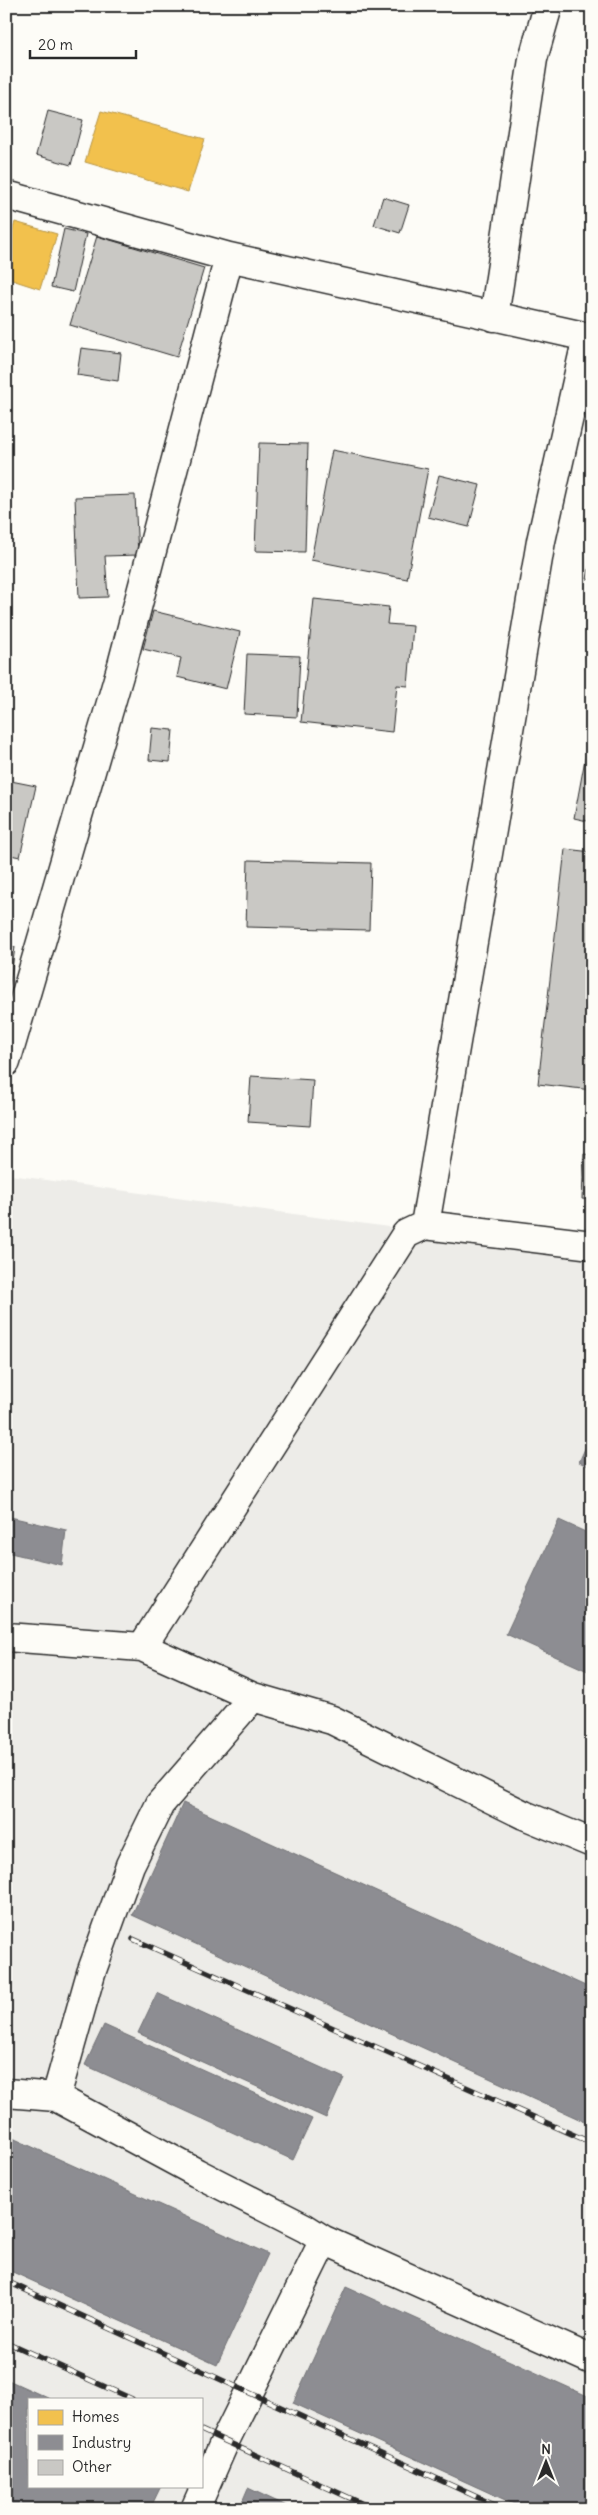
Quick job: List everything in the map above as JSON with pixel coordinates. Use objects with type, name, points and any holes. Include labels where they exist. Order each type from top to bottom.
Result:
[{"type":"street","points":[[494,317],[532,58],[548,6]]},
{"type":"street","points":[[6,195],[229,257],[590,338],[541,541],[425,1225]]},
{"type":"street","points":[[6,1062],[122,665],[229,257]]},
{"type":"street","points":[[142,1647],[406,1234],[425,1225],[592,1245]]},
{"type":"street","points":[[6,1637],[142,1647],[253,1697],[332,1720],[524,1816],[592,1843]]},
{"type":"street","points":[[56,2097],[91,1973],[130,1865],[160,1804],[253,1697]]},
{"type":"street","points":[[6,2093],[56,2097],[197,2173],[305,2228],[324,2240],[592,2360]]},
{"type":"street","points":[[195,2509],[224,2441],[324,2240]]},
{"type":"shaded area","points":[[10,1175],[592,1255],[592,2509],[6,2509],[6,1189]]},
{"type":"building: Homes","points":[[101,111],[205,139],[188,192],[85,162]]},
{"type":"building: Homes","points":[[15,222],[57,234],[40,289],[6,278],[6,251]]},
{"type":"building: Industry","points":[[592,1433],[592,1468],[579,1462]]},
{"type":"building: Industry","points":[[6,1516],[66,1530],[62,1565],[6,1552]]},
{"type":"building: Industry","points":[[559,1520],[592,1535],[592,1673],[506,1634]]},
{"type":"building: Industry","points":[[183,1803],[592,1989],[592,2125],[132,1915]]},
{"type":"building: Industry","points":[[157,1993],[344,2078],[326,2118],[138,2033]]},
{"type":"building: Industry","points":[[104,2025],[312,2119],[293,2160],[85,2065]]},
{"type":"building: Industry","points":[[6,2135],[268,2254],[217,2365],[6,2269]]},
{"type":"building: Industry","points":[[346,2287],[592,2398],[592,2509],[525,2509],[293,2403]]},
{"type":"building: Industry","points":[[6,2379],[48,2398],[28,2398],[28,2488],[160,2488],[150,2509],[6,2509]]},
{"type":"building: Industry","points":[[248,2488],[293,2509],[239,2509]]},
{"type":"building: Other","points":[[48,111],[83,120],[71,165],[36,155]]},
{"type":"building: Other","points":[[383,197],[409,205],[400,233],[374,225]]},
{"type":"building: Other","points":[[64,229],[86,234],[73,292],[51,287]]},
{"type":"building: Other","points":[[97,236],[204,268],[177,357],[70,325]]},
{"type":"building: Other","points":[[81,348],[121,353],[118,381],[77,375]]},
{"type":"building: Other","points":[[259,443],[308,444],[305,552],[255,551]]},
{"type":"building: Other","points":[[332,450],[428,469],[407,579],[311,560]]},
{"type":"building: Other","points":[[439,475],[480,485],[469,527],[428,517]]},
{"type":"building: Other","points":[[135,495],[138,555],[105,556],[108,597],[79,598],[75,497]]},
{"type":"building: Other","points":[[592,552],[592,580],[587,579]]},
{"type":"building: Other","points":[[314,599],[389,607],[387,624],[413,626],[408,686],[397,685],[392,732],[301,722]]},
{"type":"building: Other","points":[[153,611],[240,632],[226,689],[177,677],[181,658],[143,649]]},
{"type":"building: Other","points":[[247,654],[300,656],[297,717],[244,714]]},
{"type":"building: Other","points":[[152,728],[173,730],[170,762],[149,760]]},
{"type":"building: Other","points":[[589,738],[592,738],[592,822],[574,818]]},
{"type":"building: Other","points":[[6,780],[36,786],[20,857],[6,854]]},
{"type":"building: Other","points":[[565,849],[592,852],[592,1090],[538,1084]]},
{"type":"building: Other","points":[[248,860],[371,863],[369,930],[246,927]]},
{"type":"building: Other","points":[[6,946],[15,947],[9,991],[6,990]]},
{"type":"building: Other","points":[[251,1076],[313,1080],[310,1126],[248,1122]]},
{"type":"building: Other","points":[[584,1154],[592,1155],[592,1200],[582,1199]]},
{"type":"railway","points":[[133,1939],[592,2143]]},
{"type":"railway","points":[[6,2281],[503,2509]]},
{"type":"railway","points":[[6,2342],[130,2398]]},
{"type":"railway","points":[[202,2430],[374,2509]]}]
